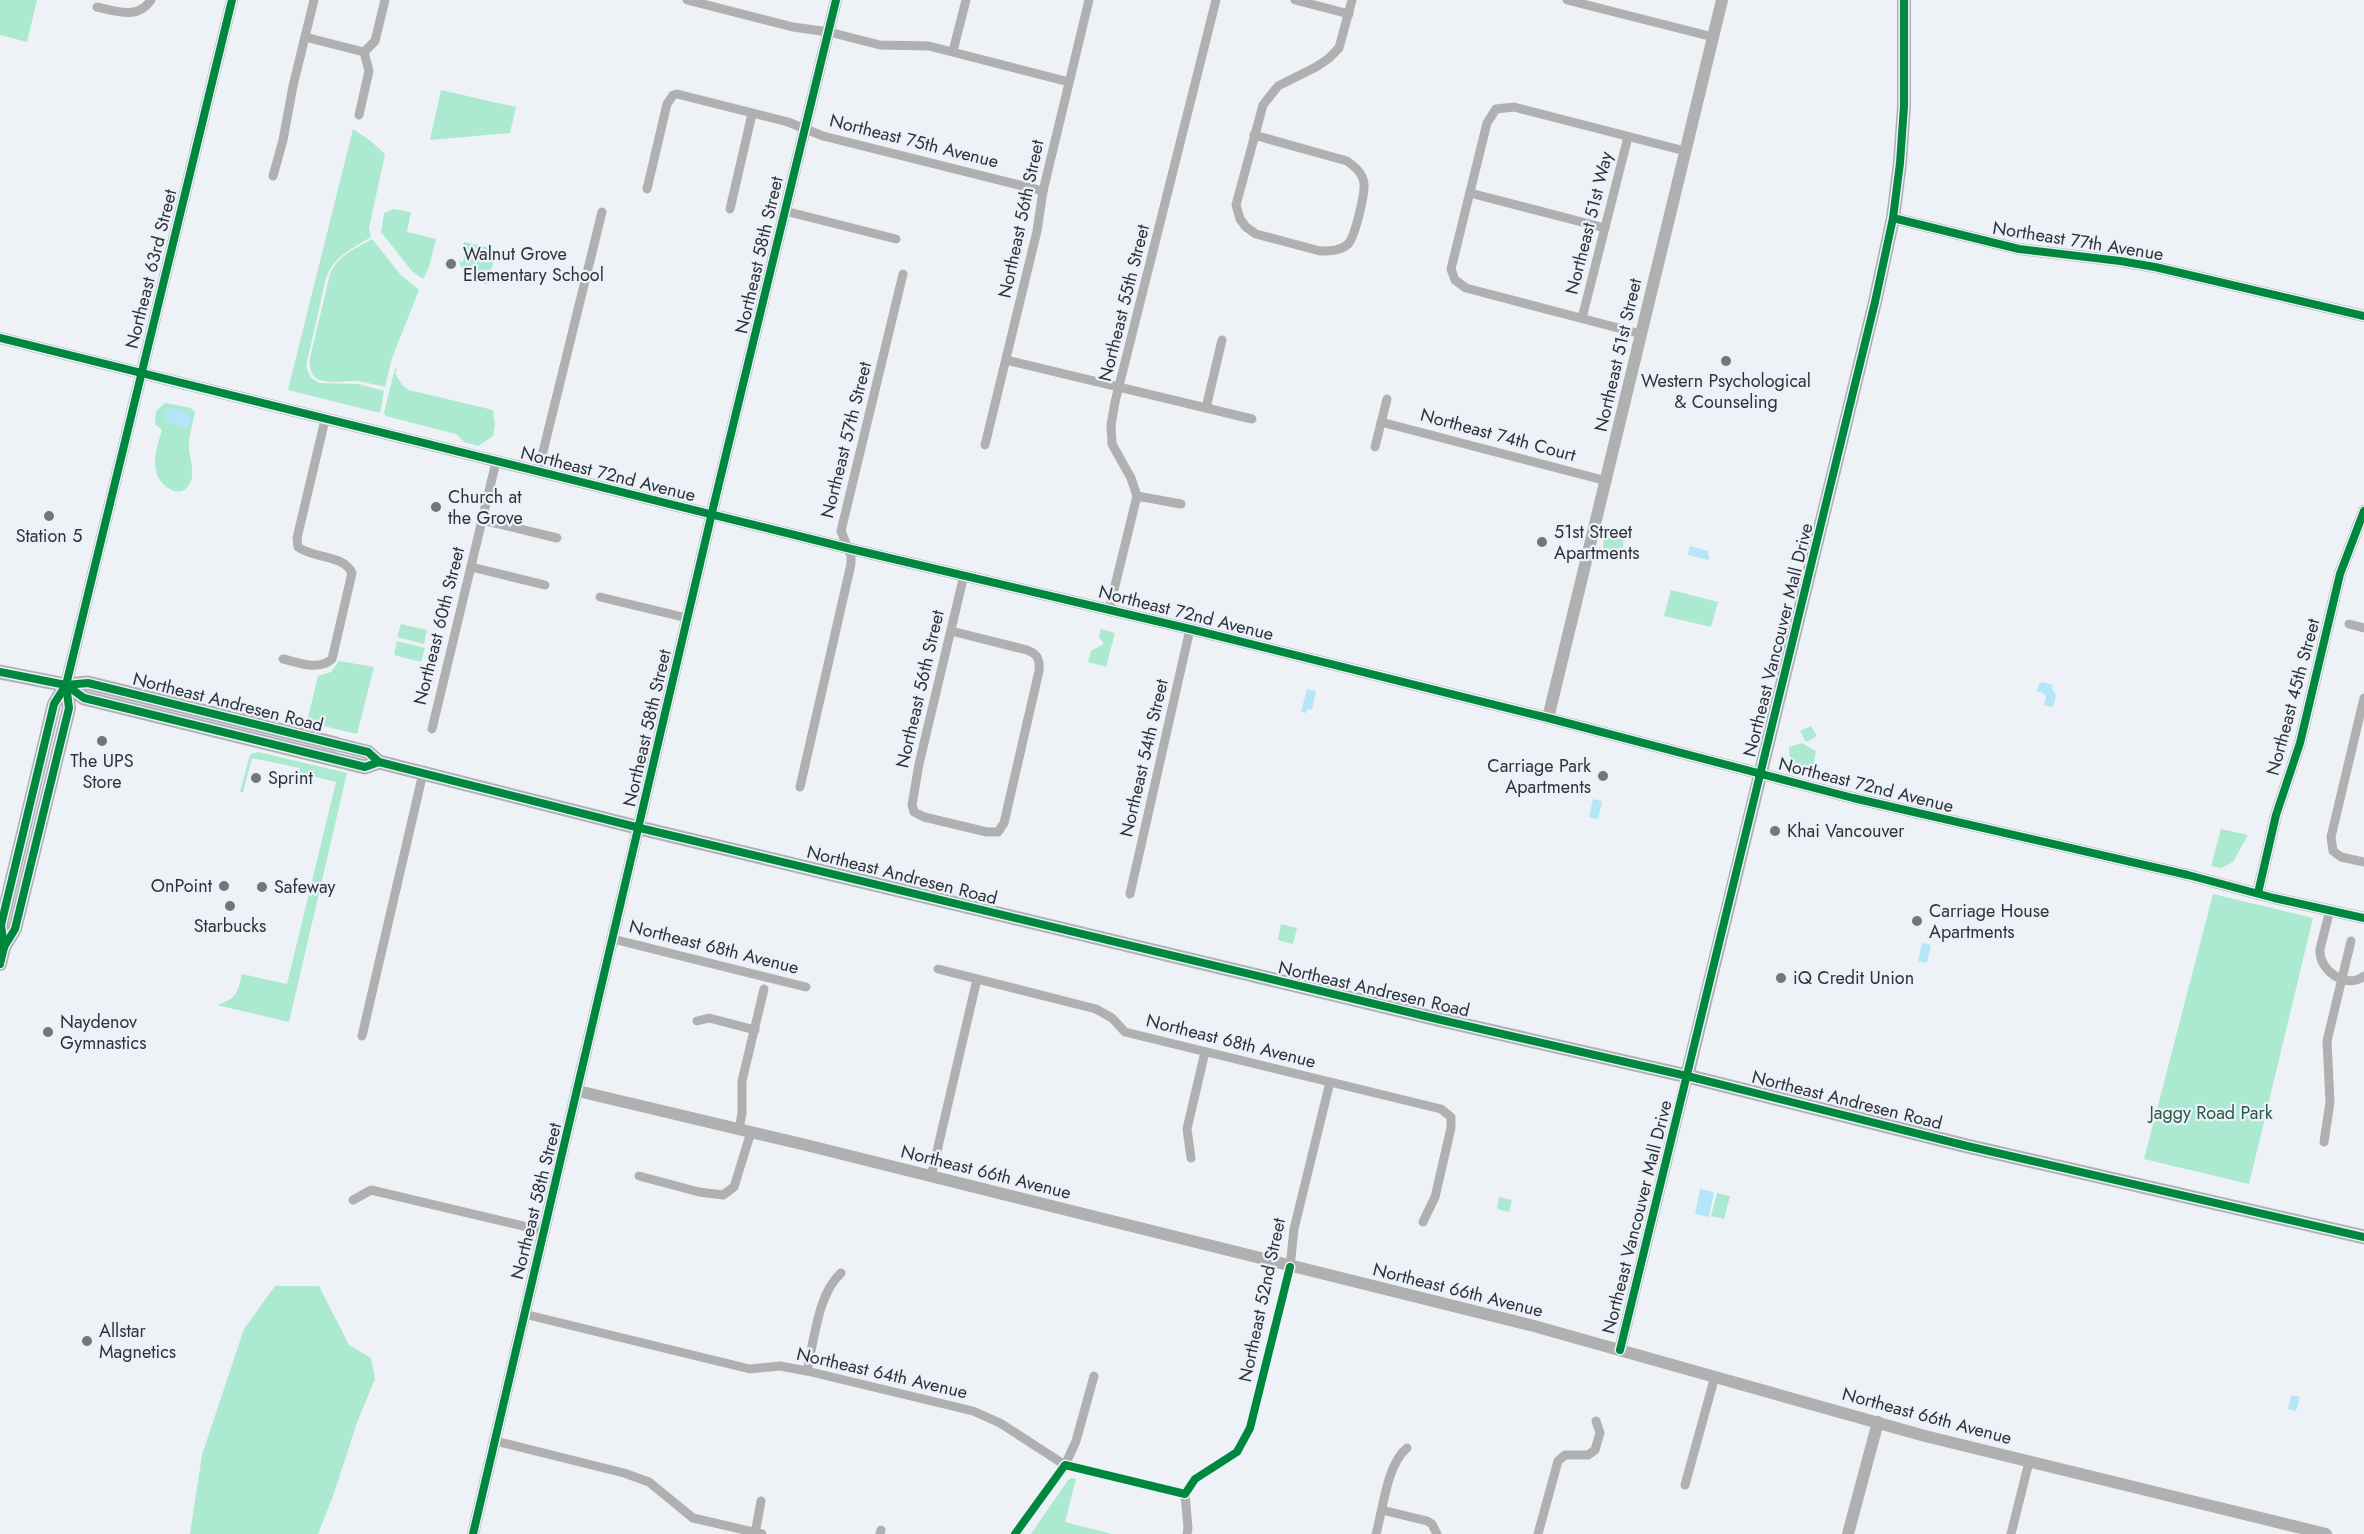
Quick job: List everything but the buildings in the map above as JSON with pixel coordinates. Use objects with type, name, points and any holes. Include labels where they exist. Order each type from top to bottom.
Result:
[{"type":"main road","name":"Northeast Vancouver Mall Drive","points":[[1687,1076],[1893,218],[1904,106],[1904,0]]},
{"type":"main road","name":"Northeast Andresen Road","points":[[0,672],[66,685],[88,683],[368,752],[379,762],[640,828],[1426,1017],[1687,1076],[1967,1146],[2364,1237]]},
{"type":"main road","name":"Northeast Andresen Road","points":[[66,685],[84,698],[365,767],[379,762]]},
{"type":"main road","name":"Northeast 63rd Street","points":[[0,964],[2,946],[15,929],[69,708],[66,685]]},
{"type":"street","points":[[97,7],[124,13],[139,12],[151,0]]},
{"type":"street","name":"Northeast 63rd Street","points":[[66,685],[232,0]]},
{"type":"street","points":[[273,176],[284,140],[292,86],[314,0]]},
{"type":"street","points":[[364,52],[375,41],[385,0]]},
{"type":"street","points":[[687,0],[710,3],[793,27],[829,32],[880,45],[929,46],[953,51],[1069,82]]},
{"type":"street","name":"Northeast 58th Street","points":[[473,1534],[640,828],[687,618],[836,0]]},
{"type":"street","points":[[953,51],[966,0]]},
{"type":"street","name":"Northeast 56th Street","points":[[985,446],[1037,231],[1043,191],[1089,0]]},
{"type":"street","name":"Northeast 55th Street","points":[[1137,496],[1131,478],[1112,444],[1111,425],[1215,0]]},
{"type":"street","points":[[1295,0],[1349,14]]},
{"type":"street","points":[[1254,135],[1347,161],[1358,169],[1364,183],[1352,238],[1346,246],[1320,250],[1256,234],[1240,219],[1236,205],[1254,135],[1263,105],[1278,86],[1316,67],[1340,48],[1352,0]]},
{"type":"street","points":[[1567,0],[1713,37]]},
{"type":"street","name":"Northeast 51st Street","points":[[1548,718],[1722,0]]},
{"type":"street","points":[[305,37],[364,52]]},
{"type":"street","points":[[359,115],[369,71],[364,52]]},
{"type":"street","name":"Northeast 75th Avenue","points":[[647,189],[667,104],[673,94],[752,114],[823,136],[1043,191]]},
{"type":"street","points":[[1641,334],[1466,288],[1455,280],[1451,269],[1486,123],[1496,109],[1514,107],[1685,151]]},
{"type":"street","points":[[730,209],[752,114]]},
{"type":"street","name":"Northeast 51st Way","points":[[1582,318],[1628,137]]},
{"type":"street","points":[[1470,193],[1605,228]]},
{"type":"street","points":[[785,211],[896,239]]},
{"type":"street","points":[[538,472],[602,212]]},
{"type":"street","name":"Northeast 77th Avenue","points":[[1893,218],[2019,249],[2155,267],[2364,316]]},
{"type":"street","name":"Northeast 57th Street","points":[[800,787],[851,564],[851,556],[841,531],[903,274]]},
{"type":"street","name":"Northeast 72nd Avenue","points":[[0,338],[847,548],[1190,629],[1548,718],[1863,801],[2188,875],[2364,918]]},
{"type":"street","points":[[1206,408],[1222,340]]},
{"type":"street","points":[[1006,360],[1252,419]]},
{"type":"street","points":[[1375,447],[1387,399]]},
{"type":"street","points":[[284,659],[319,666],[332,659],[352,573],[349,567],[342,562],[305,552],[298,547],[297,537],[325,420]]},
{"type":"street","name":"Northeast 74th Court","points":[[1381,422],[1606,481]]},
{"type":"street","name":"Northeast 60th Street","points":[[432,729],[496,462]]},
{"type":"street","points":[[1109,610],[1137,496],[1180,504]]},
{"type":"street","name":"Northeast 45th Street","points":[[2258,893],[2276,815],[2300,743],[2340,574],[2364,511]]},
{"type":"street","points":[[482,520],[557,538]]},
{"type":"street","points":[[471,567],[545,585]]},
{"type":"street","name":"Northeast 56th Street","points":[[951,631],[1027,650],[1038,656],[1039,671],[1004,823],[998,832],[987,832],[918,815],[914,812],[912,805],[919,764],[964,574]]},
{"type":"street","points":[[600,597],[687,618]]},
{"type":"street","points":[[2349,624],[2364,628]]},
{"type":"street","name":"Northeast 54th Street","points":[[1130,894],[1190,629]]},
{"type":"street","points":[[2364,698],[2331,837],[2333,851],[2341,857],[2364,862]]},
{"type":"street","points":[[362,1036],[423,773]]},
{"type":"street","points":[[2330,910],[2319,956],[2323,965],[2341,980],[2349,983],[2357,982],[2364,976]]},
{"type":"street","name":"Northeast 68th Avenue","points":[[613,939],[806,987]]},
{"type":"street","points":[[2324,1142],[2330,1102],[2327,1041],[2350,941]]},
{"type":"street","name":"Northeast 68th Avenue","points":[[938,969],[1096,1009],[1112,1018],[1125,1032],[1441,1109],[1451,1117],[1451,1128],[1434,1197],[1423,1222]]},
{"type":"street","points":[[931,1177],[977,979]]},
{"type":"street","points":[[639,1176],[715,1194],[723,1195],[732,1188],[745,1131],[742,1113],[742,1081],[765,988]]},
{"type":"street","points":[[697,1021],[710,1018],[755,1029]]},
{"type":"street","points":[[1191,1158],[1187,1129],[1205,1052]]},
{"type":"street","name":"Northeast Vancouver Mall Drive","points":[[1620,1350],[1687,1076]]},
{"type":"street","name":"Northeast 52nd Street","points":[[1185,1494],[1195,1479],[1237,1452],[1250,1428],[1290,1267],[1294,1229],[1330,1082]]},
{"type":"street","name":"Northeast 66th Avenue","points":[[578,1091],[1532,1326],[1924,1436],[2305,1532],[2326,1534]]},
{"type":"street","points":[[353,1200],[371,1190],[544,1230]]},
{"type":"street","points":[[807,1371],[824,1297],[830,1285],[841,1273]]},
{"type":"street","name":"Northeast 64th Avenue","points":[[524,1314],[750,1369],[780,1366],[807,1371],[973,1411],[1000,1423],[1065,1465],[1185,1494]]},
{"type":"street","points":[[1015,1534],[1065,1465],[1076,1441],[1094,1376]]},
{"type":"street","points":[[1684,1485],[1715,1376]]},
{"type":"street","points":[[1538,1534],[1557,1461],[1565,1455],[1592,1453],[1599,1437],[1596,1421]]},
{"type":"street","points":[[1848,1534],[1878,1422]]},
{"type":"street","points":[[495,1441],[624,1473],[650,1482],[693,1518],[757,1534],[761,1501]]},
{"type":"street","points":[[1376,1534],[1395,1461],[1407,1448]]},
{"type":"street","points":[[2011,1534],[2029,1462]]},
{"type":"street","points":[[1185,1494],[1187,1534]]},
{"type":"street","points":[[1382,1510],[1427,1521],[1432,1524],[1437,1534]]},
{"type":"green space","points":[[0,0],[37,0],[27,42],[0,35]]},
{"type":"green space","points":[[441,90],[516,107],[510,133],[430,140]]},
{"type":"green space","points":[[353,129],[385,154],[369,228],[371,237],[344,254],[329,270],[306,366],[311,378],[320,383],[359,384],[384,391],[380,413],[288,390]]},
{"type":"green space","points":[[394,209],[411,212],[407,232],[436,239],[429,267],[423,279],[412,271],[381,232],[384,213]]},
{"type":"green space","points":[[372,239],[400,274],[419,290],[392,358],[385,387],[356,381],[331,382],[318,379],[310,368],[310,358],[330,274],[342,257]]},
{"type":"green space","points":[[464,242],[488,247],[487,251],[496,253],[487,284],[473,279],[463,270],[459,261],[463,262],[466,247],[463,246]]},
{"type":"green space","points":[[395,368],[397,369],[395,373],[402,385],[409,390],[493,410],[495,425],[493,436],[478,446],[464,442],[456,434],[386,416],[384,413]]},
{"type":"green space","points":[[165,403],[191,408],[195,412],[189,444],[192,477],[185,490],[180,491],[170,489],[161,481],[155,466],[162,430],[155,424],[156,411]]},
{"type":"green space","points":[[1604,538],[1623,539],[1623,553],[1603,551]]},
{"type":"green space","points":[[1671,590],[1718,602],[1711,627],[1664,616]]},
{"type":"green space","points":[[401,624],[427,630],[424,644],[397,637]]},
{"type":"green space","points":[[1101,629],[1115,633],[1106,667],[1088,662],[1091,651],[1104,644],[1099,637]]},
{"type":"green space","points":[[397,641],[425,648],[421,662],[394,655]]},
{"type":"green space","points":[[339,661],[374,667],[357,734],[307,722],[318,676],[331,672]]},
{"type":"green space","points":[[1811,726],[1817,736],[1806,742],[1800,731]]},
{"type":"green space","points":[[1802,743],[1816,751],[1813,767],[1790,763],[1789,747]]},
{"type":"green space","points":[[258,752],[347,773],[289,1022],[217,1005],[229,1000],[235,994],[242,974],[287,984],[336,782],[300,773],[300,768],[252,758],[243,792],[240,792],[249,758],[251,754]]},
{"type":"green space","points":[[2221,829],[2248,835],[2233,862],[2221,868],[2211,866]]},
{"type":"green space","name":"Jaggy Road Park","points":[[2213,894],[2313,918],[2249,1184],[2144,1159]]},
{"type":"green space","points":[[1281,924],[1297,928],[1293,944],[1278,940]]},
{"type":"green space","points":[[1717,1193],[1730,1196],[1724,1219],[1711,1216]]},
{"type":"green space","points":[[1499,1197],[1512,1200],[1509,1212],[1497,1209]]},
{"type":"green space","points":[[275,1286],[319,1286],[349,1345],[371,1358],[375,1379],[358,1420],[318,1534],[190,1534],[202,1455],[244,1329]]},
{"type":"green space","points":[[1076,1479],[1065,1522],[1112,1534],[1031,1534],[1068,1480]]},
{"type":"water","points":[[171,408],[188,414],[192,418],[187,428],[167,422],[165,416]]},
{"type":"water","points":[[1690,546],[1708,551],[1709,560],[1688,555]]},
{"type":"water","points":[[2042,682],[2053,685],[2052,689],[2056,695],[2054,705],[2051,707],[2044,705],[2046,697],[2037,691]]},
{"type":"water","points":[[1307,689],[1316,691],[1312,710],[1307,709],[1306,713],[1301,712]]},
{"type":"water","points":[[1593,799],[1602,801],[1598,819],[1589,817]]},
{"type":"water","points":[[1922,943],[1931,945],[1927,963],[1918,961]]},
{"type":"water","points":[[1700,1189],[1714,1192],[1709,1217],[1695,1214]]},
{"type":"water","points":[[2291,1395],[2300,1397],[2296,1411],[2288,1409]]},
{"type":"cycle path","points":[[0,964],[4,947],[15,929],[69,708],[66,685],[232,0]]},
{"type":"cycle path","points":[[473,1534],[714,504],[836,0]]},
{"type":"cycle path","points":[[1620,1350],[1875,302],[1893,218],[1904,106],[1904,0]]},
{"type":"cycle path","points":[[1893,218],[2019,249],[2155,267],[2364,316]]},
{"type":"cycle path","points":[[0,338],[847,548],[1190,629],[1548,718],[1853,798],[2364,918]]},
{"type":"cycle path","points":[[2258,893],[2276,815],[2300,743],[2340,574],[2364,511]]},
{"type":"cycle path","points":[[0,672],[66,685],[84,698],[365,767],[379,762]]},
{"type":"cycle path","points":[[66,685],[88,683],[368,752],[379,762],[640,828],[1437,1019],[1687,1076],[1967,1146],[2364,1237]]},
{"type":"cycle path","points":[[4,947],[1,925],[54,704],[66,685]]},
{"type":"cycle path","points":[[1015,1534],[1065,1465],[1185,1494],[1195,1479],[1237,1452],[1250,1428],[1290,1267]]},
{"type":"place","name":"Walnut Grove Elementary School","points":[[451,264]]},
{"type":"place","name":"Western Psychological & Counseling","points":[[1726,361]]},
{"type":"place","name":"Church at the Grove","points":[[436,507]]},
{"type":"place","name":"Station 5","points":[[49,516]]},
{"type":"place","name":"51st Street Apartments","points":[[1542,542]]},
{"type":"place","name":"The UPS Store","points":[[102,741]]},
{"type":"place","name":"Carriage Park Apartments","points":[[1603,776]]},
{"type":"place","name":"Sprint","points":[[256,778]]},
{"type":"place","name":"Khai Vancouver","points":[[1775,831]]},
{"type":"place","name":"OnPoint","points":[[224,886]]},
{"type":"place","name":"Safeway","points":[[262,887]]},
{"type":"place","name":"Starbucks","points":[[230,906]]},
{"type":"place","name":"Carriage House Apartments","points":[[1917,921]]},
{"type":"place","name":"iQ Credit Union","points":[[1781,978]]},
{"type":"place","name":"Naydenov Gymnastics","points":[[48,1032]]},
{"type":"place","name":"Allstar Magnetics","points":[[87,1341]]}]
